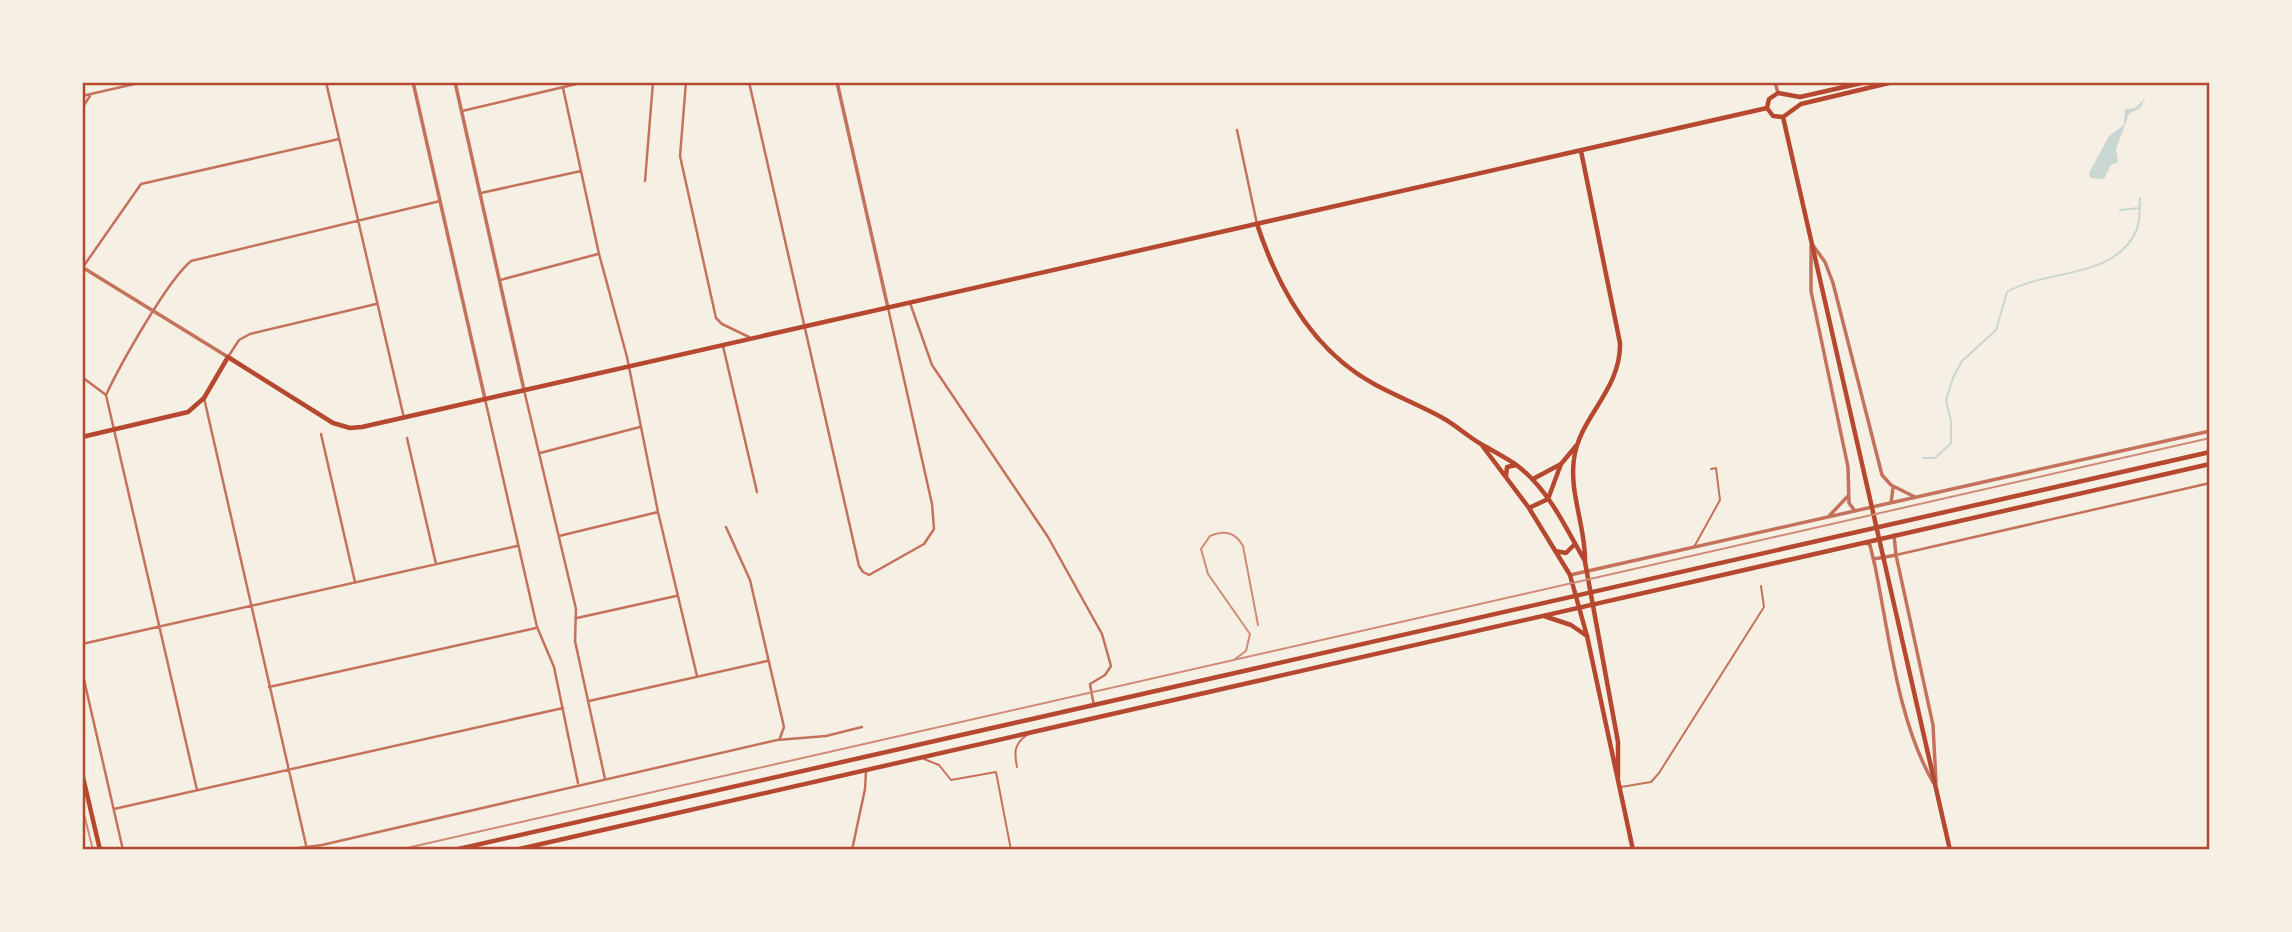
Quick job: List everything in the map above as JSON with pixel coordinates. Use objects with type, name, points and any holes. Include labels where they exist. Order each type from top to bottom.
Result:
[{"type":"main road","points":[[1866,82],[1800,97],[1778,93],[1769,99],[1767,108],[1773,116],[1783,117],[1801,104],[1893,82]]},
{"type":"main road","points":[[1786,94],[1792,103],[1791,110]]},
{"type":"main road","points":[[82,437],[181,415],[194,408],[204,398],[228,357],[342,426],[362,427],[1767,108]]},
{"type":"main road","points":[[1783,117],[1950,850]]},
{"type":"main road","points":[[1533,479],[1546,475],[1561,464],[1577,445],[1614,379],[1620,351],[1619,331],[1581,151]]},
{"type":"main road","points":[[1257,224],[1267,256],[1289,301],[1329,350],[1373,384],[1442,417],[1481,444],[1503,454],[1533,479],[1585,562]]},
{"type":"main road","points":[[1481,444],[1529,508],[1570,575],[1587,636],[1633,850]]},
{"type":"main road","points":[[1577,445],[1573,472],[1586,545],[1585,562],[1618,742],[1618,777]]},
{"type":"main road","points":[[454,850],[2210,452]]},
{"type":"main road","points":[[1529,508],[1548,499],[1561,464]]},
{"type":"main road","points":[[515,850],[2210,464]]},
{"type":"main road","points":[[1506,477],[1507,467],[1516,465]]},
{"type":"main road","points":[[1555,551],[1566,553],[1575,544]]},
{"type":"main road","points":[[1543,616],[1571,625],[1587,636]]},
{"type":"main road","points":[[1379,641],[1381,652]]},
{"type":"main road","points":[[1590,654],[1602,654]]},
{"type":"main road","points":[[82,773],[100,850]]},
{"type":"main road","points":[[652,806],[654,817]]},
{"type":"street","points":[[119,82],[120,88]]},
{"type":"street","points":[[82,96],[143,82]]},
{"type":"street","points":[[326,82],[404,418]]},
{"type":"street","points":[[413,82],[517,546],[537,627],[554,667],[578,784]]},
{"type":"street","points":[[455,82],[577,618],[575,641],[605,779]]},
{"type":"street","points":[[462,110],[585,82]]},
{"type":"street","points":[[645,181],[653,82]]},
{"type":"street","points":[[686,82],[680,156],[716,318],[722,324],[752,338]]},
{"type":"street","points":[[749,82],[863,572],[876,574],[924,544],[934,528],[932,504],[837,82]]},
{"type":"street","points":[[1775,82],[1778,93]]},
{"type":"street","points":[[563,88],[696,676]]},
{"type":"street","points":[[82,108],[91,94]]},
{"type":"street","points":[[1237,130],[1257,224]]},
{"type":"street","points":[[339,139],[141,184],[83,267],[228,357],[239,340],[250,334],[376,304]]},
{"type":"street","points":[[481,193],[581,171]]},
{"type":"street","points":[[106,395],[183,268],[198,257],[441,201]]},
{"type":"street","points":[[1811,243],[1825,262],[1833,283],[1871,443],[1882,475],[1893,487],[1917,497]]},
{"type":"street","points":[[1811,243],[1811,290],[1849,467],[1848,496],[1855,511]]},
{"type":"street","points":[[500,280],[599,254]]},
{"type":"street","points":[[910,303],[932,365],[1033,513],[1102,634],[1111,666],[1105,674],[1090,684],[1094,706]]},
{"type":"street","points":[[723,345],[757,492]]},
{"type":"street","points":[[82,377],[106,395],[197,790]]},
{"type":"street","points":[[204,398],[306,845]]},
{"type":"street","points":[[540,453],[640,426]]},
{"type":"street","points":[[1570,575],[2210,431]]},
{"type":"street","points":[[321,434],[355,582]]},
{"type":"street","points":[[407,438],[436,564]]},
{"type":"street","points":[[1874,559],[2210,483]]},
{"type":"street","points":[[1891,503],[1893,487]]},
{"type":"street","points":[[1828,517],[1848,496]]},
{"type":"street","points":[[559,536],[658,512]]},
{"type":"street","points":[[726,527],[750,580],[784,727],[782,737],[777,740]]},
{"type":"street","points":[[1894,535],[1895,555],[1933,725],[1936,787]]},
{"type":"street","points":[[1863,542],[1870,545],[1874,559],[1908,721],[1924,766],[1936,787]]},
{"type":"street","points":[[82,644],[517,546]]},
{"type":"street","points":[[577,618],[677,596]]},
{"type":"street","points":[[269,687],[537,627]]},
{"type":"street","points":[[589,701],[768,661]]},
{"type":"street","points":[[82,671],[123,850]]},
{"type":"street","points":[[114,809],[563,708]]},
{"type":"street","points":[[284,850],[322,845],[777,740],[825,736],[862,727]]},
{"type":"street","points":[[852,850],[865,789],[866,769]]},
{"type":"lane","points":[[1694,548],[1720,500],[1716,468],[1710,469]]},
{"type":"lane","points":[[1620,787],[1651,782],[1659,773],[1764,607],[1761,586]]},
{"type":"lane","points":[[1017,767],[1017,744],[1033,731]]},
{"type":"lane","points":[[916,757],[939,765],[947,777],[956,781],[996,772],[1011,850]]},
{"type":"shaded area","points":[[2145,98],[2140,108],[2129,114],[2116,149],[2118,162],[2111,165],[2104,179],[2090,178],[2089,173],[2109,136],[2124,125],[2125,109],[2135,108]]},
{"type":"waterway","points":[[1923,458],[1935,458],[1951,443],[1951,421],[1946,400],[1953,378],[1962,361],[1996,330],[2007,292],[2112,258],[2126,246],[2136,231],[2140,198]]},
{"type":"waterway","points":[[2120,210],[2139,208]]},
{"type":"tram line","points":[[398,850],[2210,438]]},
{"type":"tram line","points":[[1235,659],[1246,651],[1250,634],[1208,574],[1201,549],[1210,536],[1229,534],[1237,538],[1243,546],[1258,625]]},
{"type":"tram line","points":[[82,806],[93,850]]}]
